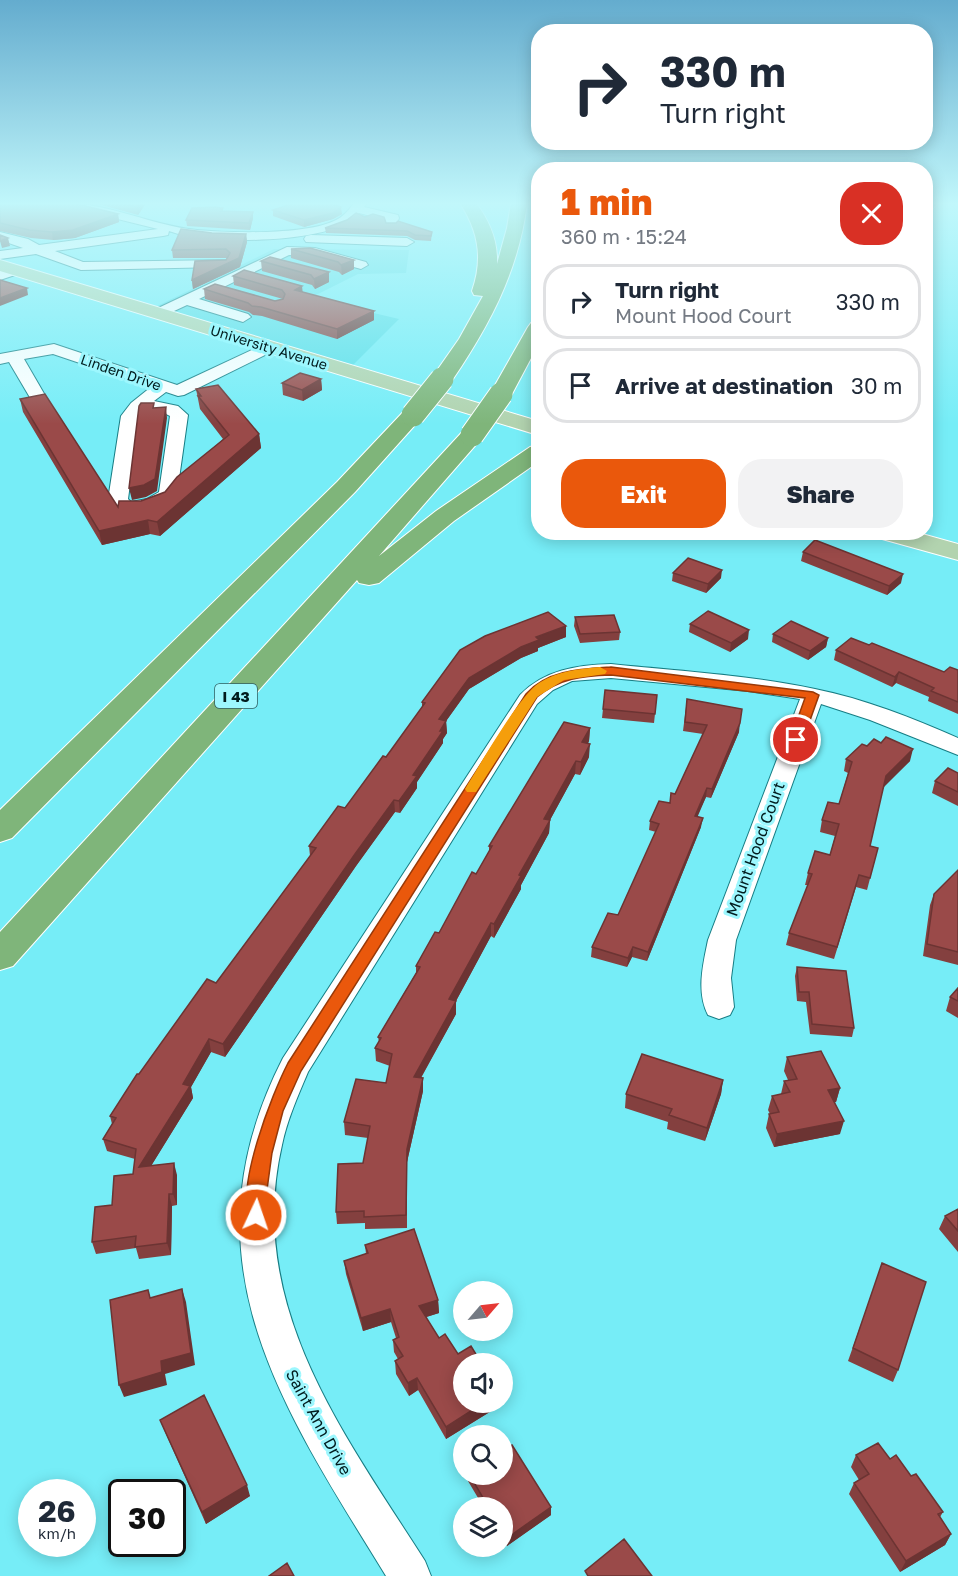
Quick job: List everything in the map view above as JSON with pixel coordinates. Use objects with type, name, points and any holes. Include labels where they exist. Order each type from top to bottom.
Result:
[{"type":"highway","points":[[0,830],[354,478],[413,416],[437,377],[473,309],[485,277]]},
{"type":"highway","points":[[437,377],[469,339],[501,277]]},
{"type":"highway","name":"I 43","points":[[0,956],[436,477],[472,435],[501,394],[531,340]]},
{"type":"highway","points":[[294,633],[332,609],[404,547],[445,516],[531,456]]},
{"type":"main road","name":"University Avenue","points":[[28,277],[159,313],[531,426]]},
{"type":"main road","points":[[914,540],[958,552]]},
{"type":"street","points":[[159,313],[234,277]]},
{"type":"street","points":[[259,277],[264,278]]},
{"type":"street","points":[[215,286],[236,292]]},
{"type":"street","points":[[186,300],[243,317]]},
{"type":"street","name":"Linden Drive","points":[[7,358],[54,349],[178,391],[269,347]]},
{"type":"street","points":[[7,358],[38,397]]},
{"type":"street","points":[[139,406],[176,410],[179,415],[168,493],[156,503],[137,508],[126,508],[118,500],[130,416],[139,406],[164,386]]},
{"type":"street","name":"Saint Ann Drive","points":[[410,1576],[301,1397],[279,1348],[264,1299],[257,1250],[256,1197],[263,1153],[274,1111],[294,1067],[528,700],[544,685],[578,673],[611,671],[813,695],[891,718],[958,747]]},
{"type":"street","name":"Mount Hood Court","points":[[719,1007],[716,978],[722,940],[813,695]]},
{"type":"shaded area","points":[[218,277],[353,277],[310,298],[399,319],[348,370],[149,310]]},
{"type":"building","points":[[235,277],[268,277],[302,286],[295,290],[374,311],[337,329],[252,306],[204,289],[215,284],[275,301],[283,299],[285,294],[282,290]]},
{"type":"building","points":[[0,280],[27,288],[0,298]]},
{"type":"building","points":[[300,373],[321,379],[302,390],[282,383]]},
{"type":"building","points":[[218,385],[259,434],[157,522],[148,520],[99,531],[20,399],[45,394],[118,507],[119,501],[141,501],[165,492],[177,477],[229,435],[198,396],[201,396],[196,389]]},
{"type":"building","points":[[141,403],[154,403],[153,408],[166,407],[155,479],[144,485],[129,488],[139,406]]},
{"type":"building","points":[[815,540],[903,574],[889,586],[803,552]]},
{"type":"building","points":[[688,558],[722,570],[708,584],[673,573]]},
{"type":"building","points":[[708,611],[749,630],[731,643],[690,624]]},
{"type":"building","points":[[548,612],[566,626],[536,637],[539,640],[521,647],[469,678],[439,719],[446,721],[440,731],[443,731],[413,775],[417,776],[399,801],[394,800],[223,1044],[209,1039],[183,1084],[190,1086],[139,1167],[174,1163],[173,1194],[169,1194],[167,1243],[135,1247],[136,1236],[92,1242],[95,1207],[112,1205],[114,1176],[133,1174],[136,1149],[103,1139],[116,1118],[110,1116],[137,1074],[207,979],[216,983],[316,848],[309,846],[338,806],[345,808],[383,756],[386,757],[460,650],[485,636]]},
{"type":"building","points":[[614,615],[620,632],[580,634],[575,617]]},
{"type":"building","points":[[791,621],[828,638],[810,651],[773,634]]},
{"type":"building","points":[[851,638],[869,645],[872,643],[944,672],[950,667],[958,670],[958,702],[931,691],[934,688],[899,672],[895,677],[836,650]]},
{"type":"building","points":[[605,690],[657,695],[655,714],[603,709]]},
{"type":"building","points":[[687,699],[742,709],[740,723],[712,789],[707,788],[695,816],[703,818],[648,952],[633,947],[628,958],[592,947],[608,913],[618,915],[659,824],[650,821],[659,801],[670,803],[671,793],[675,794],[707,725],[685,722]]},
{"type":"building","points":[[564,722],[590,728],[582,742],[590,744],[581,762],[576,761],[544,819],[550,820],[494,924],[491,923],[449,999],[456,1001],[414,1077],[423,1078],[407,1149],[406,1215],[364,1217],[364,1211],[336,1212],[338,1164],[363,1163],[370,1126],[344,1122],[356,1079],[386,1083],[392,1054],[375,1048],[381,1038],[378,1037],[420,967],[416,966],[435,932],[439,933],[472,872],[476,874],[492,846],[489,846]]},
{"type":"building","points":[[886,737],[913,749],[886,776],[870,846],[878,848],[870,878],[859,875],[837,947],[789,933],[812,874],[808,873],[815,851],[830,855],[839,824],[822,820],[828,802],[839,804],[852,762],[846,759],[862,744],[867,746],[874,739],[881,743]]},
{"type":"building","points":[[948,768],[958,773],[958,792],[935,781]]},
{"type":"building","points":[[958,870],[958,952],[927,944],[934,894]]},
{"type":"building","points":[[797,967],[846,971],[854,1028],[812,1024],[809,992],[799,992]]},
{"type":"building","points":[[958,988],[958,1001],[950,997]]},
{"type":"building","points":[[821,1051],[840,1088],[828,1090],[844,1121],[777,1134],[769,1114],[779,1112],[772,1096],[790,1092],[784,1081],[797,1079],[787,1057]]},
{"type":"building","points":[[642,1054],[723,1080],[707,1128],[669,1115],[672,1109],[626,1094]]},
{"type":"building","points":[[958,1209],[958,1231],[945,1216]]},
{"type":"building","points":[[414,1229],[438,1300],[419,1306],[439,1338],[445,1334],[457,1353],[453,1353],[453,1413],[468,1413],[446,1427],[417,1378],[408,1383],[395,1361],[403,1356],[393,1340],[399,1337],[390,1309],[361,1318],[344,1261],[368,1253],[365,1245]]},
{"type":"building","points":[[882,1263],[926,1282],[898,1370],[853,1348]]},
{"type":"building","points":[[182,1289],[191,1353],[161,1361],[162,1372],[119,1385],[110,1300],[148,1290],[150,1298]]},
{"type":"building","points":[[471,1346],[475,1353],[460,1353]]},
{"type":"building","points":[[204,1395],[247,1485],[202,1512],[160,1420]]},
{"type":"building","points":[[878,1443],[890,1459],[896,1455],[911,1476],[916,1474],[943,1512],[938,1514],[951,1534],[906,1561],[854,1483],[869,1474],[856,1455]]},
{"type":"building","points":[[513,1447],[551,1507],[513,1534],[513,1497],[483,1497],[475,1485],[513,1485]]},
{"type":"building","points":[[624,1539],[652,1576],[588,1576],[585,1571]]},
{"type":"building","points":[[287,1563],[294,1576],[269,1576]]},
{"type":"slow traffic","points":[[471,789],[532,694],[544,685],[560,678],[578,673],[600,671]]},
{"type":"route","points":[[256,1215],[256,1197],[263,1153],[274,1111],[294,1067],[532,694],[544,685],[560,678],[592,671],[611,671],[813,695],[796,740]]}]
